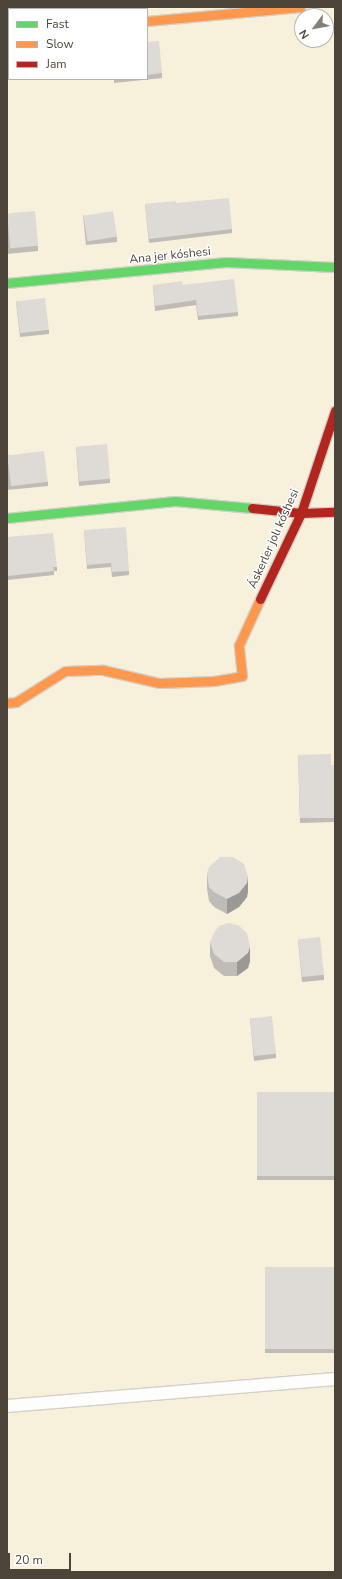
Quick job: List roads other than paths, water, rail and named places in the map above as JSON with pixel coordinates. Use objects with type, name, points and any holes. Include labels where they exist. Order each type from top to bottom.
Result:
[{"type":"street","points":[[148,21],[300,7]]},
{"type":"street","name":"Ana jer kóshesi","points":[[7,283],[226,262],[335,267]]},
{"type":"street","name":"Áskerler jolı kóshesi","points":[[7,703],[16,702],[65,671],[103,670],[159,684],[214,681],[242,676],[239,645],[301,513],[335,410]]},
{"type":"street","points":[[7,518],[175,500],[301,513],[335,512]]},
{"type":"lane","points":[[7,1406],[335,1379]]}]
